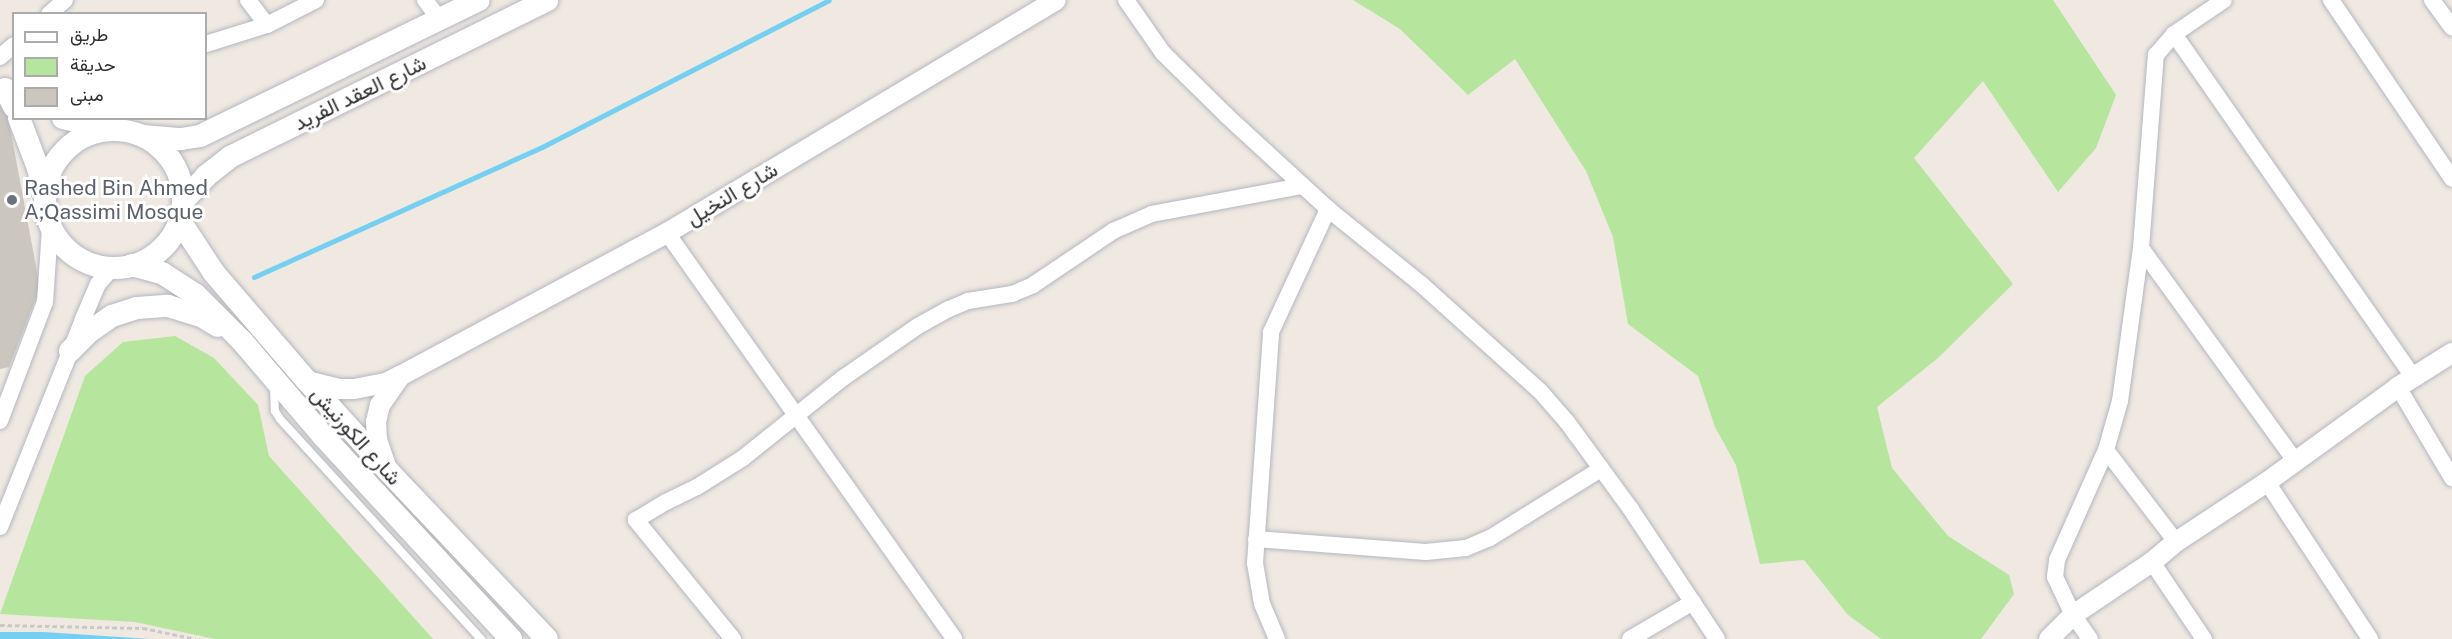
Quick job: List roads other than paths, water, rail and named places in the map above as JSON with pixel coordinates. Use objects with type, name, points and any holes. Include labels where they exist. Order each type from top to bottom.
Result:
[{"type":"main road","name":"شارع العقد الفريد","points":[[143,136],[181,139],[200,136],[479,0]]},
{"type":"main road","name":"شارع العقد الفريد","points":[[181,211],[206,176],[230,157],[547,0]]},
{"type":"main road","points":[[20,120],[38,168],[50,228],[61,244],[75,257],[93,265],[122,266],[157,253],[171,239],[181,211],[181,181],[173,163],[160,147],[143,136],[71,120]]},
{"type":"main road","points":[[44,197],[48,176],[58,158],[73,143],[92,134],[113,130]]},
{"type":"main road","name":"شارع الكورنيش","points":[[181,211],[214,273],[390,473],[547,639]]},
{"type":"main road","name":"شارع الكورنيش","points":[[122,266],[153,269],[196,295],[242,341],[323,436],[511,639]]},
{"type":"main road","points":[[70,351],[89,332],[112,316],[153,306],[168,306],[203,317],[242,341]]},
{"type":"street","points":[[248,0],[267,25]]},
{"type":"street","points":[[207,44],[267,25],[316,0]]},
{"type":"street","points":[[425,0],[440,20]]},
{"type":"street","name":"شارع النخيل","points":[[307,381],[338,389],[354,389],[386,382],[400,376],[667,233],[1056,0]]},
{"type":"street","points":[[1126,0],[1163,53],[1302,186],[1422,284],[1540,391],[1567,422],[1601,469],[1717,639]]},
{"type":"street","points":[[2090,639],[2073,615],[2055,577],[2057,560],[2106,450],[2120,400],[2141,248],[2156,55],[2174,34],[2224,0]]},
{"type":"street","points":[[2331,0],[2452,179]]},
{"type":"street","points":[[2432,0],[2452,28]]},
{"type":"street","points":[[2174,34],[2406,382],[2452,478]]},
{"type":"street","points":[[0,57],[12,47]]},
{"type":"street","points":[[733,639],[636,520],[645,513],[697,487],[743,458],[795,415],[918,326],[968,301],[1012,294],[1033,285],[1091,245],[1131,222],[1181,207],[1302,186]]},
{"type":"street","points":[[1277,639],[1262,604],[1255,562],[1271,332],[1328,209]]},
{"type":"street","points":[[0,421],[45,302],[50,228]]},
{"type":"street","points":[[667,233],[954,639]]},
{"type":"street","points":[[2141,248],[2295,461]]},
{"type":"street","points":[[0,527],[98,284],[122,266]]},
{"type":"street","points":[[2049,639],[2073,615],[2152,562],[2176,542],[2268,482],[2406,382],[2452,353]]},
{"type":"street","name":"شارع النخيل","points":[[390,473],[381,458],[376,423],[384,397],[400,376]]},
{"type":"street","points":[[2106,450],[2176,542]]},
{"type":"street","points":[[1256,538],[1415,551],[1466,548],[1490,538],[1601,469]]},
{"type":"street","points":[[2268,482],[2370,639]]},
{"type":"street","points":[[2152,562],[2204,639]]},
{"type":"street","points":[[1630,639],[1693,602]]},
{"type":"lane","points":[[273,378],[275,411],[280,419],[481,639]]},
{"type":"water","points":[[0,632],[43,632],[150,639],[0,639]]},
{"type":"waterway","points":[[254,277],[542,147],[829,0]]},
{"type":"place","name":"Rashed Bin Ahmed A;Qassimi Mosque","points":[[12,200]]}]
